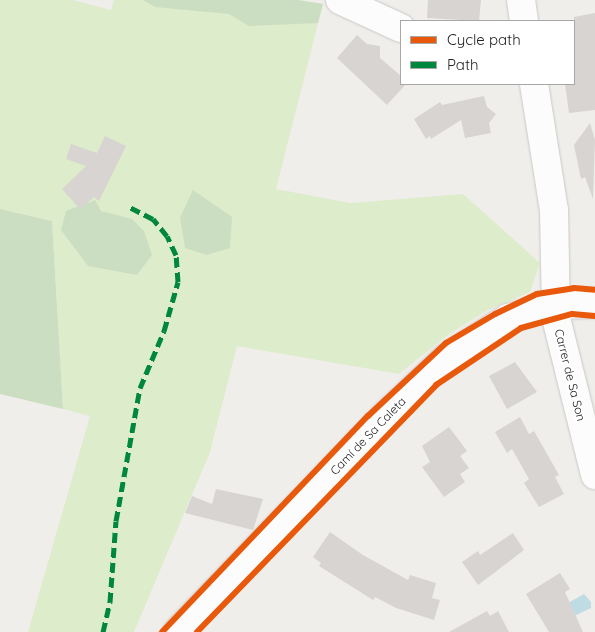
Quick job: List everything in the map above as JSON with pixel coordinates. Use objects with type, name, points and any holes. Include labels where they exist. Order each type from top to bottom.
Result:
[{"type":"street","points":[[340,0],[400,28]]},
{"type":"street","points":[[520,0],[524,20]]},
{"type":"street","name":"Carrer de Sa Son","points":[[534,85],[554,210],[555,305],[559,336],[595,474]]},
{"type":"street","name":"Camí de Sa Caleta","points":[[177,632],[382,419],[446,358],[508,318],[555,305],[595,304]]},
{"type":"green space","points":[[0,0],[73,0],[111,10],[114,0],[298,0],[323,4],[276,189],[351,203],[463,194],[540,263],[530,292],[488,310],[449,334],[399,374],[237,346],[210,452],[134,632],[28,632],[90,416],[63,409],[52,221],[0,209]]},
{"type":"green space","points":[[143,0],[298,0],[323,4],[318,23],[249,26],[229,14],[155,7]]},
{"type":"green space","points":[[193,190],[232,217],[230,248],[207,255],[185,248],[180,218]]},
{"type":"green space","points":[[95,200],[101,211],[132,219],[144,231],[152,255],[137,275],[88,266],[61,230],[66,211]]},
{"type":"green space","points":[[0,209],[52,221],[63,409],[0,394]]},
{"type":"water","points":[[584,594],[591,602],[591,608],[572,617],[566,604]]},
{"type":"building","points":[[428,0],[481,0],[479,20],[427,18]]},
{"type":"building","points":[[595,13],[595,110],[569,113],[565,85],[575,85],[574,17]]},
{"type":"building","points":[[357,35],[367,44],[380,46],[380,58],[400,75],[400,85],[405,85],[387,105],[337,58]]},
{"type":"building","points":[[484,96],[487,107],[496,114],[489,123],[491,133],[465,138],[461,120],[431,139],[430,136],[426,139],[414,119],[440,102],[442,105]]},
{"type":"building","points":[[590,123],[595,140],[593,199],[585,177],[581,179],[574,145]]},
{"type":"building","points":[[105,136],[126,146],[99,201],[94,197],[80,209],[62,189],[86,166],[66,159],[71,144],[97,153]]},
{"type":"building","points":[[515,362],[537,392],[507,409],[489,376]]},
{"type":"building","points":[[520,417],[529,434],[534,431],[559,475],[555,477],[564,494],[539,507],[524,483],[529,479],[512,449],[507,453],[495,432]]},
{"type":"building","points":[[449,427],[467,451],[460,456],[469,468],[460,474],[465,482],[444,497],[422,467],[430,462],[422,446]]},
{"type":"building","points":[[216,489],[263,499],[253,530],[185,513],[192,496],[212,504]]},
{"type":"building","points":[[330,532],[363,555],[408,580],[410,575],[436,583],[432,598],[440,600],[434,620],[396,608],[375,597],[373,600],[319,566],[321,563],[313,557]]},
{"type":"building","points":[[513,533],[524,550],[478,585],[462,562],[478,551],[480,555]]},
{"type":"building","points":[[560,573],[570,589],[565,592],[583,632],[549,632],[526,594]]},
{"type":"building","points":[[487,611],[490,616],[498,611],[509,632],[449,632]]},
{"type":"marked path","points":[[103,632],[110,602],[116,521],[140,388],[164,331],[178,282],[176,255],[167,236],[153,219],[128,206]]},
{"type":"cycle path","points":[[162,632],[368,416],[446,343],[495,314],[537,294],[574,288],[595,290]]},
{"type":"cycle path","points":[[197,632],[436,385],[521,328],[572,314],[595,316]]}]
